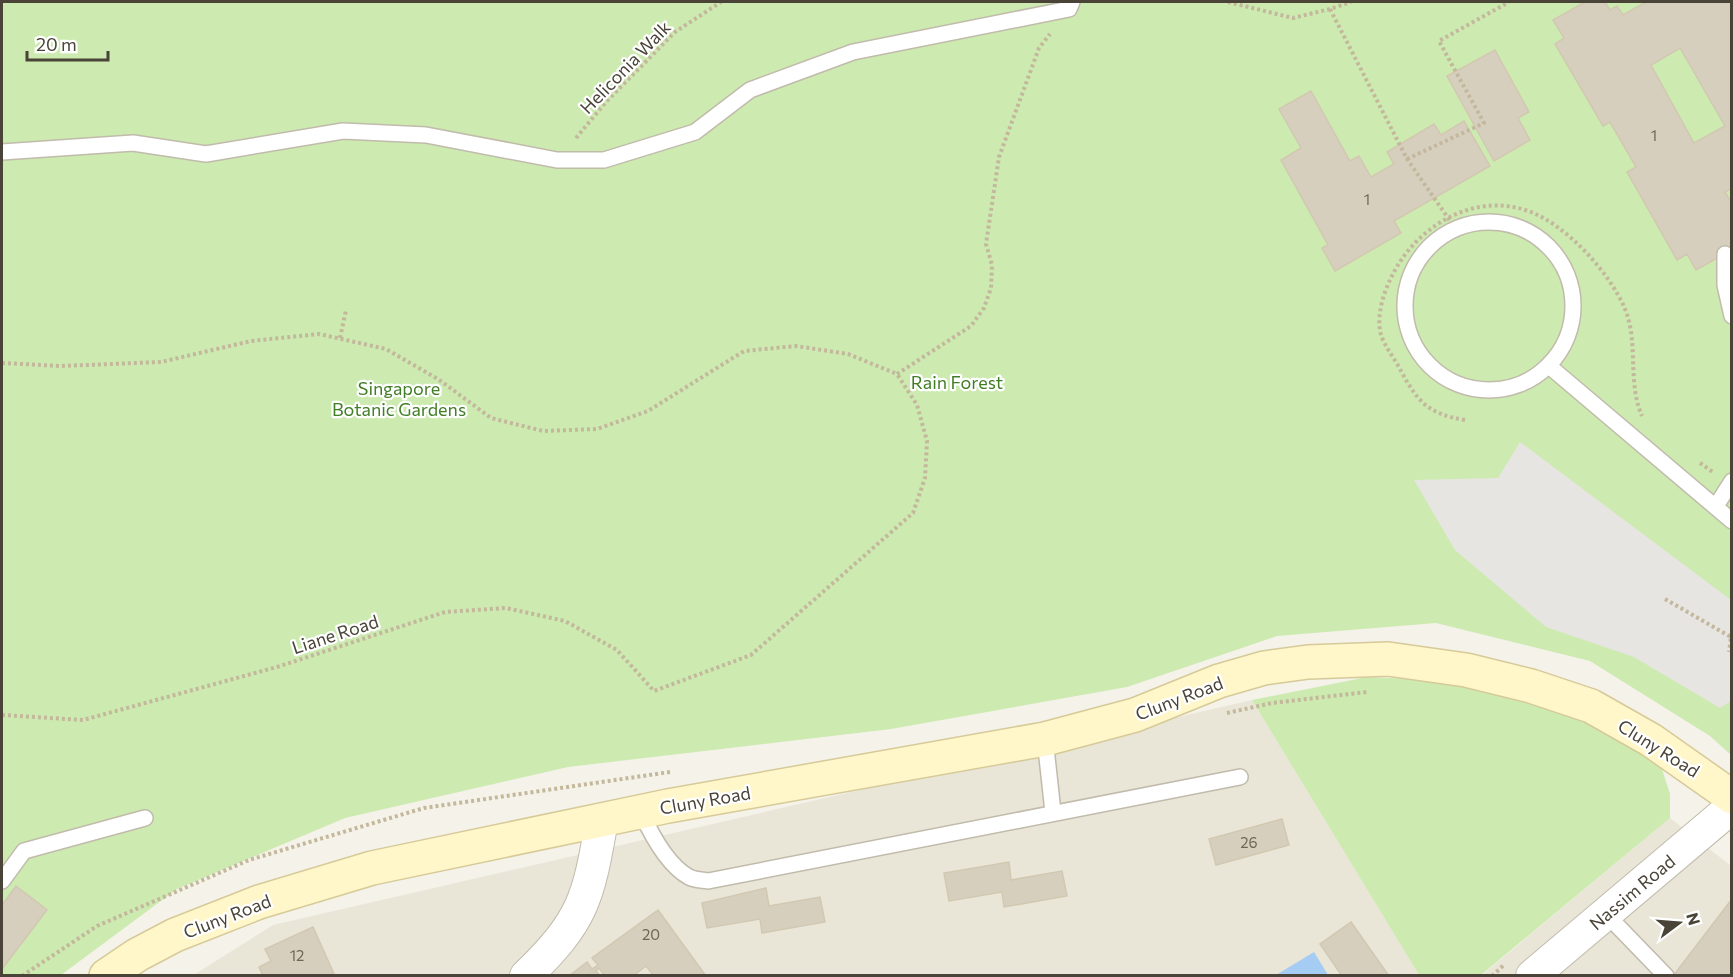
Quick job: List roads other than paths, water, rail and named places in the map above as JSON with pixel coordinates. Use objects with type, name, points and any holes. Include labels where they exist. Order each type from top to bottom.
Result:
[{"type":"street","name":"Cluny Road","points":[[106,975],[175,935],[259,902],[372,868],[641,812],[1045,739],[1135,716],[1219,681],[1264,668],[1308,662],[1388,659],[1466,670],[1531,686],[1591,706],[1651,740],[1731,797]]},
{"type":"street","name":"Nassim Road","points":[[1532,975],[1731,807]]},
{"type":"street","points":[[526,975],[555,948],[572,925],[585,900],[593,875],[602,820]]},
{"type":"lane","points":[[2,152],[133,144],[206,154],[343,131],[426,135],[557,160],[604,160],[694,132],[750,90],[853,52],[1071,5]]},
{"type":"lane","points":[[1452,222],[1504,222],[1527,230],[1546,243],[1561,262],[1571,283],[1574,312],[1566,341],[1549,366],[1534,378],[1518,386],[1499,391],[1480,391],[1461,386],[1444,377],[1418,352],[1406,318],[1406,289],[1416,263],[1452,222]]},
{"type":"lane","points":[[1725,254],[1725,285],[1731,316]]},
{"type":"lane","points":[[1549,366],[1731,521]]},
{"type":"lane","points":[[1716,506],[1731,483]]},
{"type":"lane","points":[[1045,739],[1053,812]]},
{"type":"lane","points":[[641,812],[655,840],[675,863],[690,877],[708,881],[1240,777]]},
{"type":"lane","points":[[2,881],[24,851],[145,819]]},
{"type":"lane","points":[[1606,914],[1666,975]]},
{"type":"water","points":[[1314,952],[1328,975],[1276,975]]},
{"type":"park label","name":"Rain Forest","points":[[957,382]]},
{"type":"park label","name":"Singapore Botanic Gardens","points":[[399,398]]}]
